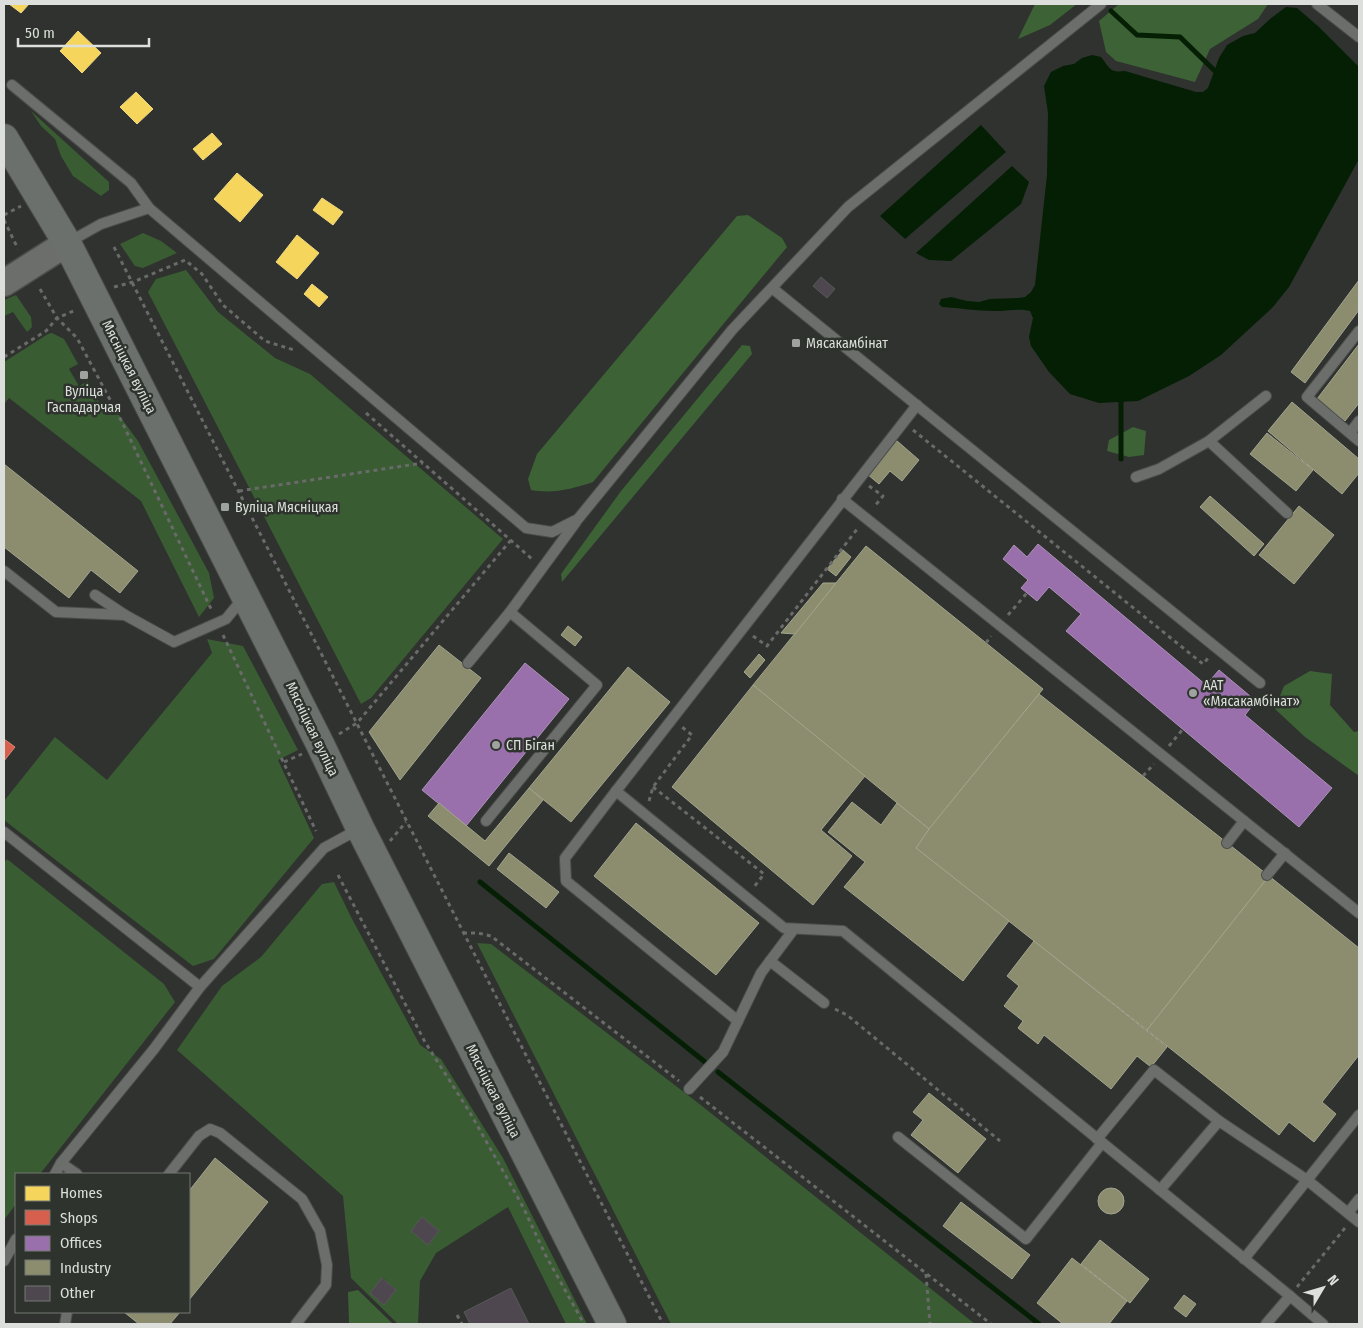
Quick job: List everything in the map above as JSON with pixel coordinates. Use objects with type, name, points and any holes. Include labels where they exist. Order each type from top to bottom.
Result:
[{"type":"main road","name":"Мясніцкая вуліца","points":[[4,138],[67,243],[320,744],[360,828],[612,1324]]},
{"type":"street","points":[[4,283],[67,243]]},
{"type":"lane","points":[[468,663],[510,612],[578,519],[732,330],[848,207],[1101,4]]},
{"type":"lane","points":[[1317,4],[1359,37]]},
{"type":"lane","points":[[12,85],[131,183],[149,208],[526,528],[552,532],[578,519]]},
{"type":"lane","points":[[67,243],[101,224],[149,208]]},
{"type":"lane","points":[[772,288],[1260,683]]},
{"type":"lane","points":[[1359,330],[1307,397],[1359,441]]},
{"type":"lane","points":[[1136,477],[1159,470],[1208,441],[1266,396]]},
{"type":"lane","points":[[738,1021],[566,881],[565,858],[917,404]]},
{"type":"lane","points":[[1350,433],[1359,422]]},
{"type":"lane","points":[[1208,441],[1287,513]]},
{"type":"lane","points":[[842,499],[1359,913]]},
{"type":"lane","points":[[4,571],[56,612],[124,615]]},
{"type":"lane","points":[[95,595],[124,615],[174,642],[226,619],[245,596]]},
{"type":"lane","points":[[486,822],[597,685],[510,612]]},
{"type":"lane","points":[[616,791],[784,928],[843,931],[1323,1324]]},
{"type":"lane","points":[[1227,843],[1244,821]]},
{"type":"lane","points":[[56,1173],[61,1163],[154,1049],[200,987],[324,848],[360,828]]},
{"type":"lane","points":[[4,832],[200,987]]},
{"type":"lane","points":[[1268,875],[1285,853]]},
{"type":"lane","points":[[689,1088],[723,1052],[762,973],[794,929]]},
{"type":"lane","points":[[770,962],[824,1003]]},
{"type":"lane","points":[[898,1137],[1026,1239],[1154,1070],[1219,1121],[1307,1180],[1353,1218],[1359,1199]]},
{"type":"lane","points":[[1244,1258],[1359,1115]]},
{"type":"lane","points":[[1160,1190],[1219,1121]]},
{"type":"lane","points":[[170,1173],[199,1136],[210,1129],[220,1133],[302,1199],[320,1230],[327,1265],[326,1285],[296,1324]]},
{"type":"lane","points":[[61,1163],[76,1173]]},
{"type":"lane","points":[[4,1261],[15,1241]]},
{"type":"lane","points":[[1266,1324],[1290,1296]]},
{"type":"path","points":[[4,215],[21,206]]},
{"type":"path","points":[[4,220],[20,254]]},
{"type":"path","points":[[114,247],[663,1324]]},
{"type":"path","points":[[114,287],[133,282],[185,260],[202,274],[224,304],[266,341],[295,350]]},
{"type":"path","points":[[40,289],[57,318],[77,338],[122,422],[316,831]]},
{"type":"path","points":[[4,357],[46,331],[57,318],[76,310]]},
{"type":"path","points":[[360,407],[511,540],[541,569]]},
{"type":"path","points":[[903,422],[1203,664],[1216,647]]},
{"type":"path","points":[[239,491],[424,463]]},
{"type":"path","points":[[743,628],[767,646],[866,518],[883,496],[859,478]]},
{"type":"path","points":[[336,735],[357,723],[511,540]]},
{"type":"path","points":[[646,815],[653,787],[692,735],[672,719]]},
{"type":"path","points":[[284,762],[302,753]]},
{"type":"path","points":[[653,787],[764,874],[746,898]]},
{"type":"path","points":[[338,875],[425,1042],[469,1110],[504,1170],[546,1256],[584,1324]]},
{"type":"path","points":[[463,933],[478,933],[491,936],[991,1324]]},
{"type":"path","points":[[824,1003],[847,1015],[1000,1141]]},
{"type":"path","points":[[1290,1296],[1353,1218]]},
{"type":"path","points":[[926,1274],[930,1324]]},
{"type":"path","points":[[457,1315],[462,1324]]},
{"type":"shaded area","points":[[1035,4],[1077,4],[1050,25],[1018,39]]},
{"type":"shaded area","points":[[1119,4],[1268,4],[1258,19],[1210,49],[1195,82],[1116,61],[1106,52],[1099,21]]},
{"type":"shaded area","points":[[1286,7],[1297,8],[1359,67],[1359,159],[1289,287],[1273,307],[1221,355],[1189,376],[1138,401],[1099,403],[1070,394],[1049,372],[1031,346],[1029,337],[1033,318],[1030,311],[981,311],[942,307],[939,304],[941,299],[951,297],[979,302],[990,299],[1025,297],[1035,285],[1047,175],[1048,113],[1044,86],[1051,72],[1092,55],[1101,57],[1108,67],[1116,71],[1125,71],[1196,92],[1203,92],[1208,88],[1219,58],[1227,45],[1243,36],[1255,33]]},
{"type":"shaded area","points":[[31,111],[109,182],[109,190],[101,196],[73,176],[61,156],[55,139],[41,126]]},
{"type":"shaded area","points":[[981,125],[1006,152],[905,239],[880,216]]},
{"type":"shaded area","points":[[1012,166],[1029,182],[1021,204],[951,261],[929,260],[916,253]]},
{"type":"shaded area","points":[[748,215],[782,238],[787,247],[593,482],[562,490],[531,490],[528,479],[537,454],[737,216]]},
{"type":"shaded area","points":[[143,233],[161,241],[177,253],[143,268],[135,266],[120,244]]},
{"type":"shaded area","points":[[186,270],[218,312],[275,358],[310,374],[503,539],[371,698],[361,704],[148,292],[156,279]]},
{"type":"shaded area","points":[[16,295],[31,317],[32,327],[27,332],[13,312],[4,316],[4,300]]},
{"type":"shaded area","points":[[52,333],[64,339],[78,364],[69,369],[79,386],[88,381],[106,415],[119,415],[138,441],[209,573],[214,598],[199,617],[141,501],[9,398],[4,404],[4,362]]},
{"type":"shaded area","points":[[742,345],[750,346],[752,354],[562,582],[561,574],[621,491]]},
{"type":"shaded area","points":[[1133,427],[1146,431],[1144,455],[1129,457],[1107,451],[1109,440]]},
{"type":"shaded area","points":[[207,639],[243,646],[298,750],[278,760],[314,838],[214,959],[193,966],[4,820],[4,801],[55,737],[107,780],[212,653]]},
{"type":"shaded area","points":[[1310,671],[1332,674],[1330,705],[1354,732],[1359,731],[1359,776],[1305,737],[1275,709],[1284,686]]},
{"type":"shaded area","points":[[7,859],[164,984],[175,1002],[41,1173],[15,1173],[15,1205],[4,1220],[4,863]]},
{"type":"shaded area","points":[[334,882],[420,1045],[441,1059],[503,1158],[587,1324],[566,1324],[508,1207],[436,1253],[420,1281],[418,1324],[398,1324],[351,1278],[343,1196],[177,1050],[222,986],[261,957],[322,884]],"holes":[[[422,1217],[439,1231],[428,1245],[411,1231]],[[383,1278],[396,1290],[384,1305],[370,1293]]]},
{"type":"shaded area","points":[[477,943],[491,944],[702,1106],[975,1324],[671,1324]]},
{"type":"shaded area","points":[[358,1290],[393,1324],[349,1324],[348,1292]]},
{"type":"building: Homes","points":[[9,4],[29,4],[21,13]]},
{"type":"building: Homes","points":[[78,31],[101,53],[82,73],[60,51]]},
{"type":"building: Homes","points":[[136,92],[153,109],[137,124],[120,107]]},
{"type":"building: Homes","points":[[212,133],[222,144],[203,160],[193,149]]},
{"type":"building: Homes","points":[[237,173],[263,195],[240,222],[214,199]]},
{"type":"building: Homes","points":[[322,198],[343,212],[333,225],[313,210]]},
{"type":"building: Homes","points":[[297,235],[319,253],[297,279],[276,262]]},
{"type":"building: Homes","points":[[312,284],[328,297],[319,307],[304,294]]},
{"type":"building: Shops","points":[[4,739],[15,747],[4,761]]},
{"type":"building: Offices","name":"ААТ «Мясакамбінат»","points":[[1038,544],[1206,685],[1219,670],[1256,701],[1245,715],[1332,788],[1299,827],[1066,631],[1081,614],[1049,587],[1037,601],[1021,588],[1028,580],[1003,559],[1014,545],[1027,557]]},
{"type":"building: Offices","name":"СП Біган","points":[[525,663],[569,699],[466,826],[422,790]]},
{"type":"building: Industry","points":[[1359,280],[1359,310],[1305,383],[1291,372]]},
{"type":"building: Industry","points":[[1359,344],[1359,403],[1345,421],[1317,399]]},
{"type":"building: Industry","points":[[1292,402],[1359,459],[1359,473],[1342,494],[1268,431]]},
{"type":"building: Industry","points":[[1267,433],[1313,470],[1296,491],[1250,454]]},
{"type":"building: Industry","points":[[896,440],[919,460],[902,481],[890,471],[879,484],[867,474]]},
{"type":"building: Industry","points":[[4,464],[138,571],[120,593],[91,570],[69,598],[4,547]]},
{"type":"building: Industry","points":[[1210,496],[1264,544],[1254,556],[1200,507]]},
{"type":"building: Industry","points":[[1299,506],[1334,535],[1294,584],[1259,555]]},
{"type":"building: Industry","points":[[866,546],[1043,689],[929,829],[753,685]]},
{"type":"building: Industry","points":[[843,550],[851,557],[836,576],[827,569]]},
{"type":"building: Industry","points":[[823,583],[836,583],[795,634],[781,633]]},
{"type":"building: Industry","points":[[568,626],[582,637],[575,646],[561,635]]},
{"type":"building: Industry","points":[[439,645],[481,678],[400,780],[369,732]]},
{"type":"building: Industry","points":[[759,654],[765,660],[750,678],[744,672]]},
{"type":"building: Industry","points":[[628,667],[670,702],[571,822],[529,788]]},
{"type":"building: Industry","points":[[753,685],[865,776],[821,830],[852,856],[813,905],[672,787]]},
{"type":"building: Industry","points":[[1039,694],[1269,876],[1147,1030],[916,848],[929,829]]},
{"type":"building: Industry","points":[[529,788],[543,800],[489,866],[428,816],[439,803],[485,841]]},
{"type":"building: Industry","points":[[852,802],[881,825],[897,803],[929,829],[916,848],[1009,921],[963,981],[844,887],[865,862],[828,832]]},
{"type":"building: Industry","points":[[636,823],[759,923],[716,975],[594,876]]},
{"type":"building: Industry","points":[[509,853],[559,892],[546,908],[497,869]]},
{"type":"building: Industry","points":[[1269,876],[1359,948],[1359,1055],[1322,1102],[1336,1114],[1314,1142],[1289,1122],[1279,1135],[1147,1030]]},
{"type":"building: Industry","points":[[1034,941],[1167,1047],[1151,1067],[1137,1056],[1111,1089],[1044,1035],[1038,1044],[1018,1028],[1023,1021],[1004,1006],[1019,986],[1007,976]]},
{"type":"building: Industry","points":[[929,1093],[986,1139],[958,1173],[911,1135],[923,1120],[913,1112]]},
{"type":"building: Industry","points":[[215,1158],[268,1202],[190,1299],[190,1190]]},
{"type":"building: Industry","points":[[1111,1188],[1120,1192],[1124,1201],[1120,1210],[1111,1214],[1102,1210],[1098,1201],[1102,1192]]},
{"type":"building: Industry","points":[[961,1202],[1030,1255],[1012,1279],[943,1226]]},
{"type":"building: Industry","points":[[1100,1240],[1149,1279],[1130,1303],[1081,1264]]},
{"type":"building: Industry","points":[[1072,1258],[1127,1301],[1109,1324],[1063,1324],[1037,1303]]},
{"type":"building: Industry","points":[[1184,1295],[1196,1304],[1186,1317],[1174,1308]]},
{"type":"building: Industry","points":[[125,1313],[179,1313],[170,1324],[139,1324]]},
{"type":"building: Other","points":[[821,277],[835,289],[827,298],[813,286]]},
{"type":"building: Other","points":[[422,1217],[439,1231],[428,1245],[411,1231]]},
{"type":"building: Other","points":[[382,1278],[396,1290],[384,1305],[370,1293]]},
{"type":"building: Other","points":[[511,1288],[529,1324],[470,1324],[464,1312]]},
{"type":"waterway","points":[[1111,11],[1137,35],[1180,37],[1218,74]]},
{"type":"waterway","points":[[1121,402],[1121,459]]},
{"type":"waterway","points":[[480,882],[705,1062]]},
{"type":"waterway","points":[[718,1072],[1039,1324]]},
{"type":"place","name":"Мясакамбінат","points":[[796,343]]},
{"type":"place","name":"Вуліца Гаспадарчая","points":[[84,375]]},
{"type":"place","name":"Вуліца Мясніцкая","points":[[225,507]]},
{"type":"place","name":"ААТ «Мясакамбінат»","points":[[1193,693]]},
{"type":"place","name":"СП Біган","points":[[496,745]]}]
